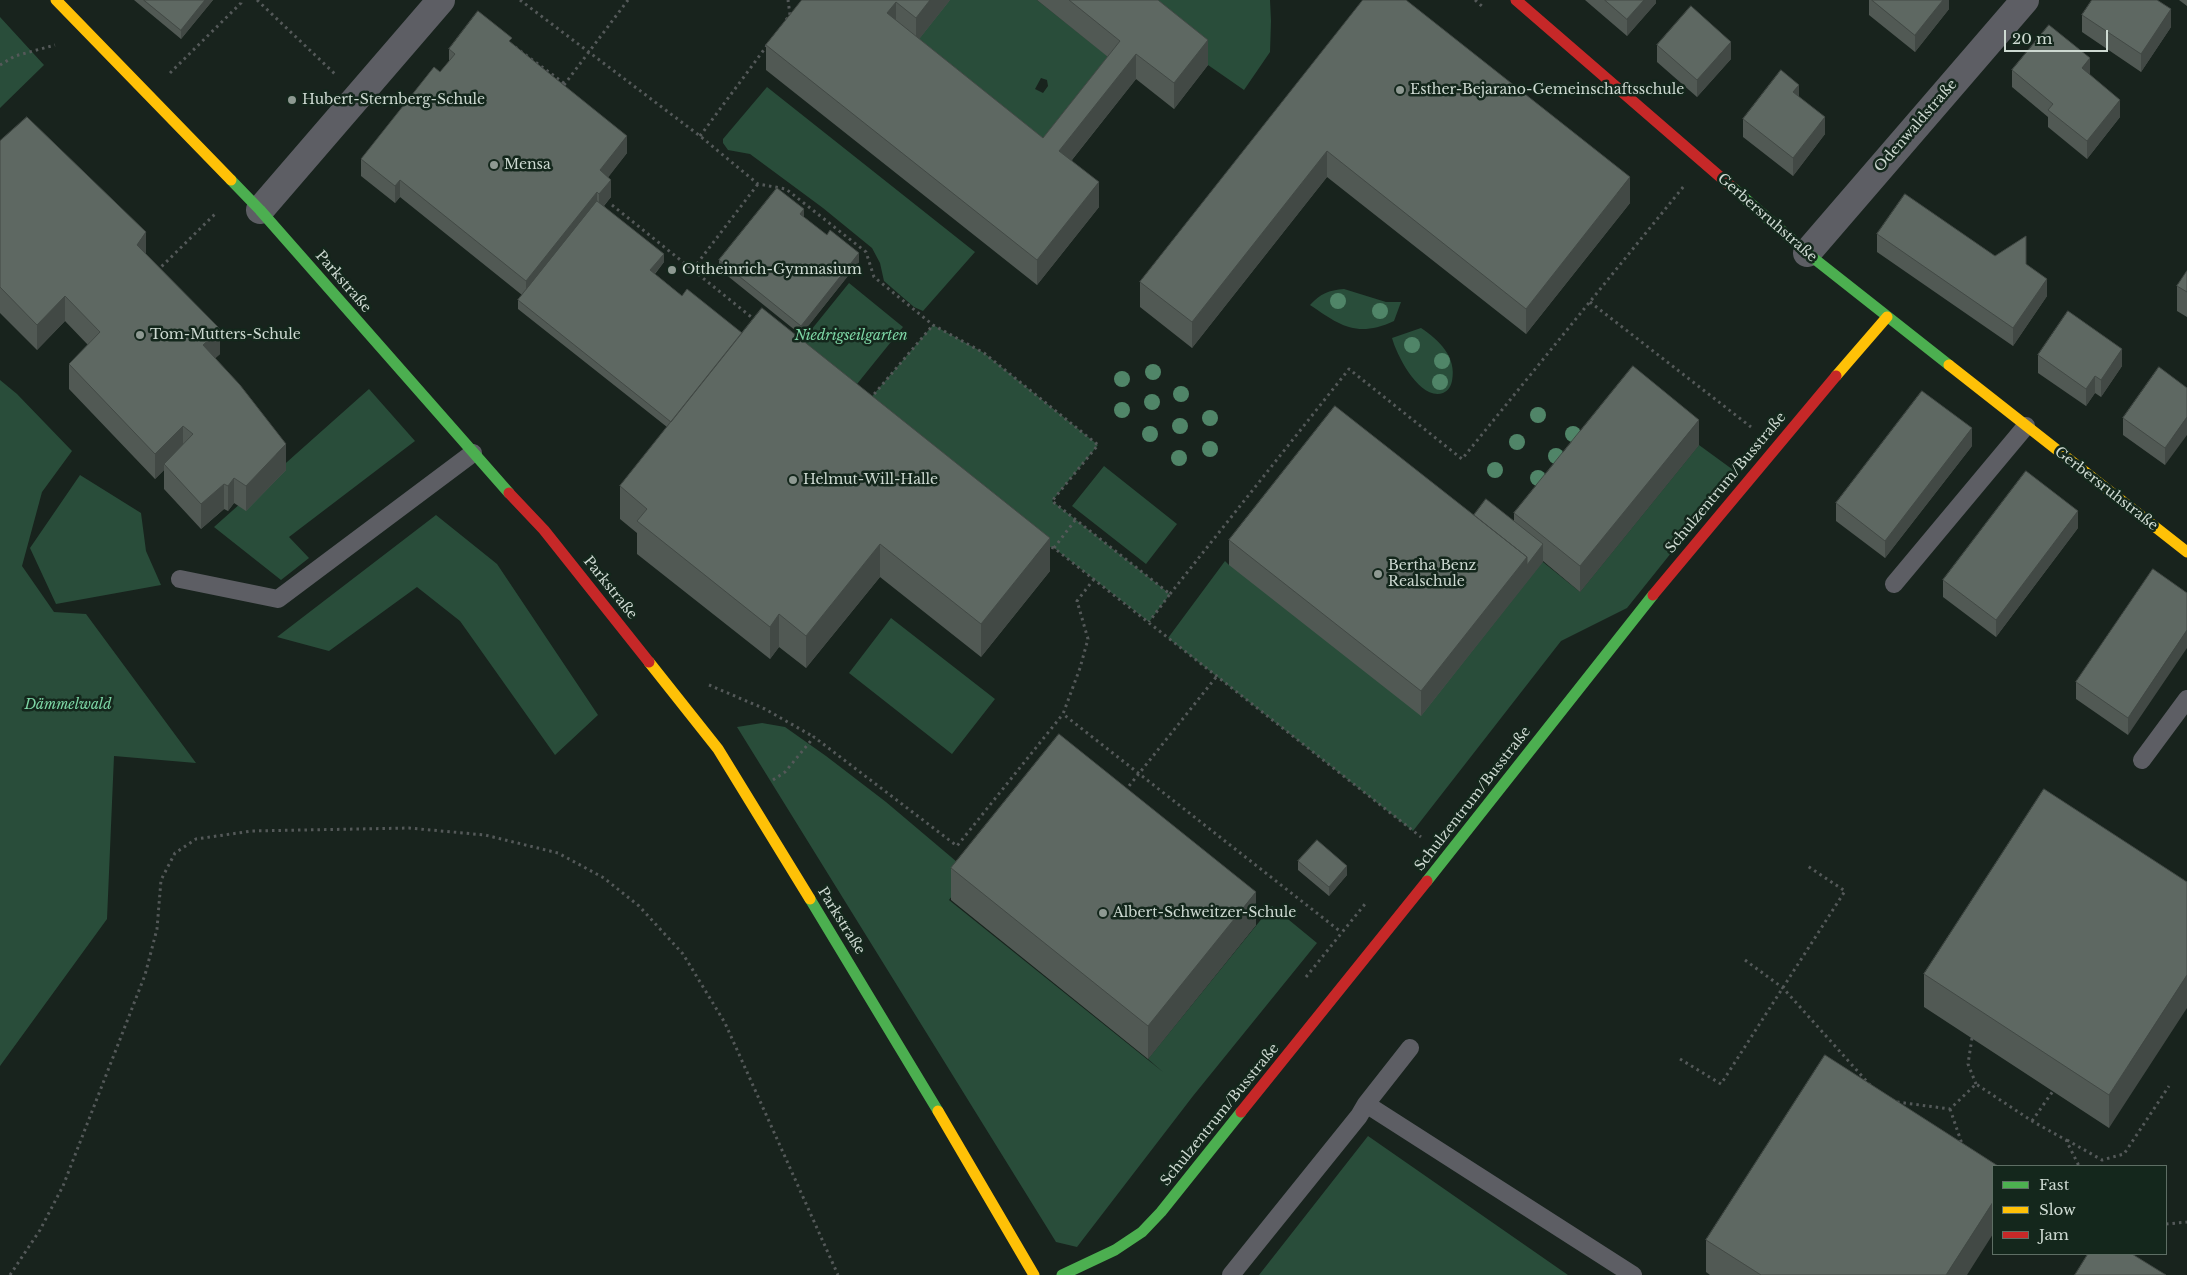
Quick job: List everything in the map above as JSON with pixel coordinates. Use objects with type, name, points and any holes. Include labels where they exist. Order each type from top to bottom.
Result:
[{"type":"street","name":"Parkstraße","points":[[56,0],[260,210],[473,453],[544,530],[718,748],[880,1013],[1034,1275]]},
{"type":"street","points":[[260,210],[441,0]]},
{"type":"street","name":"Gerbersruhstraße","points":[[1516,0],[1807,252],[2026,426],[2186,548]]},
{"type":"street","name":"Odenwaldstraße","points":[[1807,252],[2025,0]]},
{"type":"street","name":"Schulzentrum/Busstraße","points":[[1062,1275],[1115,1250],[1142,1232],[1161,1212],[1374,948],[1638,613],[1776,446],[1887,317]]},
{"type":"lane","points":[[1894,584],[2026,426]]},
{"type":"lane","points":[[180,579],[278,599],[473,453]]},
{"type":"lane","points":[[2142,760],[2187,699]]},
{"type":"lane","points":[[1231,1275],[1410,1048]]},
{"type":"lane","points":[[1366,1104],[1633,1275]]},
{"type":"path","points":[[257,0],[359,96]]},
{"type":"path","points":[[520,0],[700,136],[758,184],[786,189],[866,252],[874,277],[933,325],[984,354],[1098,445],[1052,500],[1170,594]]},
{"type":"path","points":[[560,90],[628,0]]},
{"type":"path","points":[[784,22],[790,15],[788,0]]},
{"type":"path","points":[[147,95],[242,1]]},
{"type":"path","points":[[0,65],[14,56],[90,35]]},
{"type":"path","points":[[700,136],[773,38]]},
{"type":"path","points":[[509,42],[565,84]]},
{"type":"path","points":[[1149,622],[1350,369],[1462,459],[1689,180]]},
{"type":"path","points":[[693,269],[758,184]]},
{"type":"path","points":[[612,205],[762,326]]},
{"type":"path","points":[[154,274],[208,222]]},
{"type":"path","points":[[1590,302],[1776,446]]},
{"type":"path","points":[[868,401],[933,325]]},
{"type":"path","points":[[1054,548],[1076,519]]},
{"type":"path","points":[[1039,545],[1054,548],[1421,838]]},
{"type":"path","points":[[706,683],[765,709],[814,737],[957,846],[1063,714],[1080,668],[1088,639],[1077,601],[1094,579]]},
{"type":"path","points":[[1122,794],[1217,676]]},
{"type":"path","points":[[1063,714],[1341,932],[1304,980]]},
{"type":"path","points":[[747,796],[785,772],[814,737]]},
{"type":"path","points":[[10,1275],[40,1230],[64,1186],[145,975],[158,929],[162,880],[175,854],[196,839],[252,830],[409,828],[485,836],[558,853],[604,878],[639,906],[683,954],[725,1023],[838,1275]]},
{"type":"path","points":[[1680,1058],[1720,1084],[1783,988],[1845,891],[1806,865]]},
{"type":"path","points":[[1744,960],[1783,988],[1871,1086]]},
{"type":"path","points":[[1972,1038],[1968,1064],[1976,1084],[2032,1121],[2102,1160],[2124,1154],[2169,1086]]},
{"type":"path","points":[[1950,1109],[1976,1084]]},
{"type":"path","points":[[2032,1121],[2053,1091]]},
{"type":"path","points":[[1891,1101],[1950,1109]]},
{"type":"path","points":[[1950,1109],[1962,1144],[1958,1151]]},
{"type":"path","points":[[2066,1140],[2078,1165]]},
{"type":"path","points":[[2167,1224],[2187,1222]]},
{"type":"green space","points":[[950,0],[1037,0],[1120,66],[1043,163],[896,27]],"holes":[[[1041,78],[1047,80],[1048,86],[1043,93],[1035,89]]]},
{"type":"green space","points":[[1126,0],[1270,0],[1270,52],[1244,90],[1208,65]]},
{"type":"green space","points":[[0,17],[44,65],[0,108]]},
{"type":"green space","points":[[767,87],[975,252],[923,311],[914,307],[884,281],[880,263],[872,248],[823,208],[750,154],[728,150],[723,143],[723,139]]},
{"type":"green space","name":"Niedrigseilgarten","points":[[849,283],[903,327],[853,389],[799,345]]},
{"type":"green space","points":[[1344,289],[1386,302],[1401,302],[1394,321],[1370,329],[1359,329],[1340,324],[1310,305],[1325,293]]},
{"type":"green space","points":[[933,325],[984,353],[1098,445],[1052,501],[1170,594],[1149,622],[1054,548],[1031,543],[862,408]]},
{"type":"green space","points":[[1421,328],[1440,344],[1452,364],[1452,383],[1448,390],[1443,393],[1434,394],[1418,384],[1404,365],[1392,338]]},
{"type":"green space","name":"Dämmelwald","points":[[0,380],[17,394],[72,451],[42,492],[22,566],[54,612],[86,614],[196,763],[114,756],[107,919],[0,1066]]},
{"type":"green space","points":[[369,389],[415,441],[289,537],[309,558],[281,580],[214,527]]},
{"type":"green space","points":[[1699,445],[1736,472],[1627,608],[1561,641],[1413,831],[1168,638],[1225,561],[1229,565],[1543,562],[1580,592]]},
{"type":"green space","points":[[1104,466],[1177,524],[1146,564],[1072,506]]},
{"type":"green space","points":[[80,475],[141,513],[146,551],[161,585],[56,604],[30,548]]},
{"type":"green space","points":[[436,515],[497,564],[598,715],[555,755],[460,621],[417,587],[329,651],[277,637]]},
{"type":"green space","points":[[891,618],[995,699],[952,754],[849,673]]},
{"type":"green space","points":[[762,723],[785,727],[826,756],[886,802],[970,873],[949,900],[1163,1072],[1148,1059],[1272,906],[1317,943],[1193,1096],[1077,1247],[1056,1242],[737,727]]},
{"type":"green space","points":[[1368,1136],[1568,1275],[1259,1275]]},
{"type":"building","points":[[144,0],[205,0],[181,30]]},
{"type":"building","points":[[802,0],[930,0],[916,18],[896,2],[887,13],[1043,138],[1120,41],[1069,0],[1158,0],[1208,40],[1174,83],[1136,54],[1059,151],[1099,182],[1037,260],[766,45]]},
{"type":"building","name":"Esther-Bejarano-Gemeinschaftsschule","points":[[1363,0],[1406,0],[1630,177],[1526,309],[1327,151],[1192,322],[1140,282]]},
{"type":"building","points":[[1605,0],[1644,0],[1627,19]]},
{"type":"building","points":[[1872,0],[1943,0],[1915,35]]},
{"type":"building","points":[[2092,0],[2157,0],[2171,9],[2141,54],[2082,15]]},
{"type":"building","points":[[1691,6],[1731,42],[1697,80],[1657,45]]},
{"type":"building","name":"Mensa","points":[[478,11],[512,38],[509,41],[627,136],[600,170],[611,180],[599,194],[597,192],[526,281],[400,180],[395,186],[361,159],[434,67],[440,72],[455,54],[449,49]]},
{"type":"building","points":[[2049,25],[2090,58],[2082,68],[2120,100],[2087,141],[2048,110],[2053,104],[2012,70]]},
{"type":"building","points":[[1781,70],[1799,85],[1793,92],[1825,117],[1793,158],[1743,119]]},
{"type":"building","name":"Tom-Mutters-Schule","points":[[27,117],[146,232],[137,245],[220,329],[203,345],[240,385],[286,444],[246,486],[234,478],[228,486],[224,484],[201,504],[164,464],[193,434],[183,426],[155,454],[69,364],[100,332],[65,296],[37,325],[0,287],[0,141]]},
{"type":"building","points":[[777,188],[804,209],[800,214],[827,235],[830,230],[859,253],[801,326],[719,260]]},
{"type":"building","points":[[1905,194],[1995,256],[2026,236],[2026,264],[2047,279],[2013,328],[1877,234]]},
{"type":"building","points":[[597,201],[664,254],[650,270],[682,296],[687,289],[742,333],[671,422],[518,300]]},
{"type":"building","points":[[2187,271],[2187,292],[2177,286]]},
{"type":"building","name":"Helmut-Will-Halle","points":[[762,308],[1050,538],[981,624],[880,544],[806,636],[779,614],[770,627],[637,521],[647,509],[620,486]]},
{"type":"building","points":[[2068,311],[2122,349],[2101,380],[2095,376],[2086,389],[2038,355]]},
{"type":"building","points":[[1633,366],[1699,420],[1580,566],[1514,513]]},
{"type":"building","points":[[2159,367],[2187,388],[2187,417],[2165,448],[2123,418]]},
{"type":"building","points":[[1922,391],[1972,428],[1885,541],[1836,503]]},
{"type":"building","name":"Bertha Benz Realschule","points":[[1335,406],[1527,557],[1421,691],[1229,540]]},
{"type":"building","points":[[2026,471],[2078,511],[1996,620],[1943,580]]},
{"type":"building","points":[[1486,499],[1543,544],[1527,565],[1527,557],[1474,515]]},
{"type":"building","points":[[2153,569],[2187,593],[2187,630],[2128,718],[2076,682]]},
{"type":"building","name":"Albert-Schweitzer-Schule","points":[[1059,734],[1256,892],[1148,1026],[951,868]]},
{"type":"building","points":[[2044,789],[2187,882],[2187,975],[2109,1095],[1924,974]]},
{"type":"building","points":[[1317,840],[1347,866],[1329,887],[1298,861]]},
{"type":"building","points":[[1825,1055],[1996,1165],[1992,1165],[1992,1204],[1946,1275],[1761,1275],[1706,1240]]},
{"type":"building","points":[[2087,1255],[2134,1255],[2166,1275],[2075,1275]]},
{"type":"traffic: fast","points":[[231,180],[260,210],[509,493]]},
{"type":"traffic: fast","points":[[1733,188],[1807,253],[1949,365]]},
{"type":"traffic: fast","points":[[1427,881],[1653,595]]},
{"type":"traffic: fast","points":[[810,899],[938,1111]]},
{"type":"traffic: fast","points":[[1062,1275],[1115,1250],[1142,1232],[1161,1212],[1241,1112]]},
{"type":"traffic: slow","points":[[56,0],[231,180]]},
{"type":"traffic: slow","points":[[1836,376],[1887,317]]},
{"type":"traffic: slow","points":[[1949,365],[2187,552]]},
{"type":"traffic: slow","points":[[649,662],[718,749],[810,899]]},
{"type":"traffic: slow","points":[[938,1111],[1034,1275]]},
{"type":"traffic: jam","points":[[1516,0],[1733,188]]},
{"type":"traffic: jam","points":[[1653,595],[1836,376]]},
{"type":"traffic: jam","points":[[509,493],[544,530],[649,662]]},
{"type":"traffic: jam","points":[[1241,1112],[1427,881]]},
{"type":"place","name":"Esther-Bejarano-Gemeinschaftsschule","points":[[1400,90]]},
{"type":"place","name":"Hubert-Sternberg-Schule","points":[[292,100]]},
{"type":"place","name":"Mensa","points":[[494,165]]},
{"type":"place","name":"Ottheinrich-Gymnasium","points":[[672,270]]},
{"type":"place","name":"Tom-Mutters-Schule","points":[[140,335]]},
{"type":"place","name":"Helmut-Will-Halle","points":[[793,480]]},
{"type":"place","name":"Bertha Benz Realschule","points":[[1378,574]]},
{"type":"place","name":"Albert-Schweitzer-Schule","points":[[1103,913]]}]
